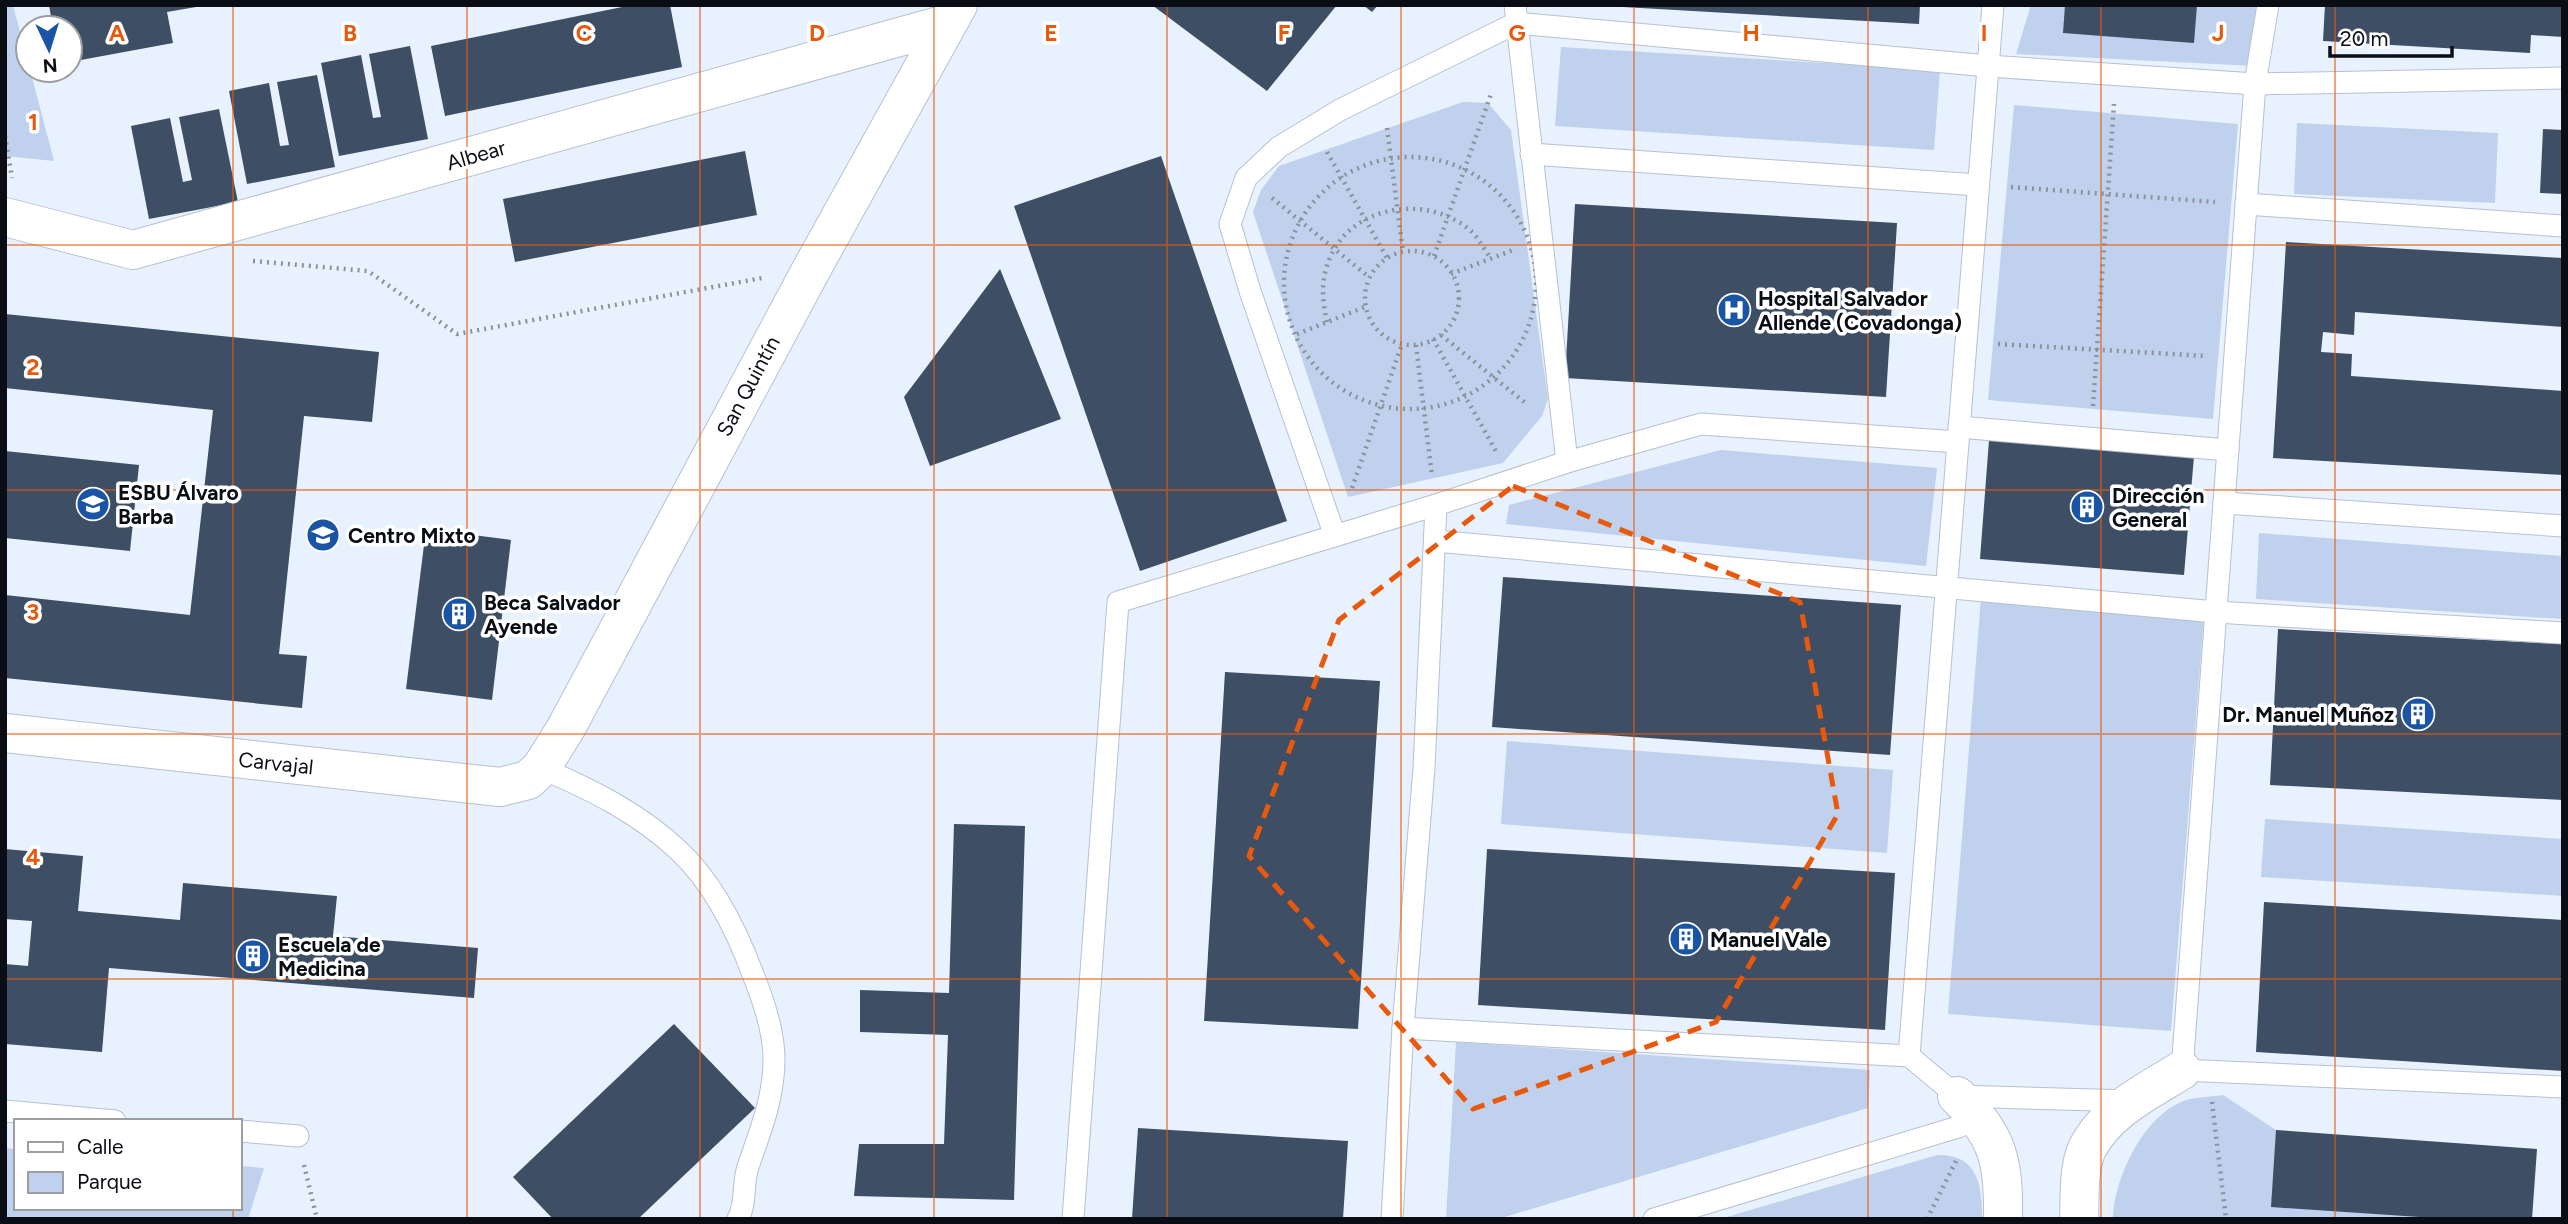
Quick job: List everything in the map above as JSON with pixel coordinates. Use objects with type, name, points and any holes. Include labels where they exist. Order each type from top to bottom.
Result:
[{"type":"street","name":"Albear","points":[[5,216],[133,250],[952,15]]},
{"type":"street","name":"San Quintín","points":[[541,768],[566,728],[811,270],[952,15]]},
{"type":"street","name":"Carvajal","points":[[5,733],[500,787],[528,780],[541,768]]},
{"type":"street","points":[[2079,1219],[2082,1170],[2087,1150],[2103,1127],[2132,1101],[2195,1071]]},
{"type":"street","points":[[1967,1108],[1999,1154],[2004,1178],[2003,1219]]},
{"type":"lane","points":[[1909,1056],[1993,5]]},
{"type":"lane","points":[[2268,5],[2255,84],[2216,612],[2195,1071],[2563,1087]]},
{"type":"lane","points":[[1515,14],[1531,154],[1534,242],[1567,462]]},
{"type":"lane","points":[[1335,536],[1250,291],[1230,224],[1246,178],[1279,146],[1515,14],[1988,66],[2255,84],[2563,78]]},
{"type":"lane","points":[[1531,154],[1978,185]]},
{"type":"lane","points":[[2246,204],[2563,226]]},
{"type":"lane","points":[[1073,1219],[1118,602],[1567,462],[1700,424],[2091,439],[2228,450]]},
{"type":"lane","points":[[2224,503],[2563,526]]},
{"type":"lane","points":[[1392,1219],[1403,1028],[1424,768],[1436,505]]},
{"type":"lane","points":[[1435,541],[2216,612],[2563,633]]},
{"type":"lane","points":[[541,768],[586,788],[625,810],[679,850],[716,897],[745,952],[766,1008],[774,1058],[766,1120],[746,1171],[742,1212],[738,1219]]},
{"type":"lane","points":[[1403,1028],[1909,1056],[1967,1108],[2132,1101]]},
{"type":"lane","points":[[1654,1219],[1958,1127],[1967,1108]]},
{"type":"lane","points":[[5,1111],[93,1119]]},
{"type":"lane","points":[[242,1131],[298,1136]]},
{"type":"path","points":[[2091,439],[2116,75]]},
{"type":"path","points":[[1434,257],[1492,92]]},
{"type":"path","points":[[1387,128],[1404,252]]},
{"type":"path","points":[[1326,150],[1387,258]]},
{"type":"path","points":[[1419,155],[1465,167],[1499,189],[1534,242],[1535,305],[1524,343],[1495,379],[1466,398],[1424,409],[1381,405],[1349,394],[1317,369],[1293,336],[1283,293],[1287,250],[1306,210],[1341,177],[1376,160],[1391,158],[1419,155]]},
{"type":"path","points":[[1246,178],[1369,277]]},
{"type":"path","points":[[1978,185],[2246,204]]},
{"type":"path","points":[[1327,322],[1322,296],[1326,267],[1340,240],[1365,219],[1390,209],[1420,207],[1448,215],[1473,233],[1491,259]]},
{"type":"path","points":[[1451,274],[1515,249]]},
{"type":"path","points":[[1419,251],[1446,265],[1458,292],[1458,308],[1452,323],[1441,335],[1416,345],[1395,343],[1381,334],[1371,322],[1365,307],[1364,293],[1369,277],[1387,258],[1404,252],[1419,251]]},
{"type":"path","points":[[244,260],[368,271],[457,334],[811,270]]},
{"type":"path","points":[[1293,336],[1365,307]]},
{"type":"path","points":[[1441,335],[1532,408]]},
{"type":"path","points":[[1433,339],[1503,463]]},
{"type":"path","points":[[1966,341],[2235,358]]},
{"type":"path","points":[[1335,536],[1402,344]]},
{"type":"path","points":[[1416,345],[1436,505]]},
{"type":"path","points":[[2195,1071],[2226,1219]]},
{"type":"path","points":[[1927,1219],[1967,1108]]},
{"type":"path","points":[[298,1136],[317,1219]]},
{"type":"highlighted area","points":[[1513,486],[1800,602],[1838,814],[1716,1022],[1473,1109],[1249,856],[1339,620]]},
{"type":"green space","points":[[5,5],[13,5],[15,14],[14,84],[34,84],[54,161],[5,156]]},
{"type":"green space","points":[[2031,5],[2258,5],[2254,66],[2016,54]]},
{"type":"green space","points":[[1561,47],[1940,70],[1934,150],[1555,126]]},
{"type":"green space","points":[[1463,102],[1488,103],[1511,130],[1548,399],[1542,416],[1503,463],[1348,497],[1253,212],[1261,190],[1279,166]]},
{"type":"green space","points":[[2014,105],[2238,124],[2213,419],[1988,400]]},
{"type":"green space","points":[[2297,123],[2498,133],[2495,203],[2294,194]]},
{"type":"green space","points":[[1721,450],[1937,468],[1926,566],[1506,524],[1509,505]]},
{"type":"green space","points":[[2259,533],[2563,556],[2563,619],[2256,599]]},
{"type":"green space","points":[[1981,598],[2204,616],[2171,1031],[1948,1014]]},
{"type":"green space","points":[[1507,741],[1893,770],[1887,853],[1501,824]]},
{"type":"green space","points":[[2265,819],[2563,839],[2563,896],[2261,877]]},
{"type":"green space","points":[[1456,1042],[1870,1070],[1868,1108],[1498,1219],[1446,1219]]},
{"type":"green space","points":[[2223,1095],[2276,1130],[2449,1219],[2113,1219],[2125,1169],[2133,1152],[2154,1122],[2181,1102]]},
{"type":"green space","points":[[5,1148],[14,1149],[14,1210],[242,1210],[242,1166],[264,1168],[248,1219],[5,1219]]},
{"type":"green space","points":[[1937,1155],[1961,1160],[1975,1174],[1981,1195],[1982,1219],[1720,1219]]},
{"type":"building","points":[[49,5],[196,5],[167,12],[173,43],[84,59],[84,14],[51,14]]},
{"type":"building","points":[[632,5],[670,5],[682,67],[445,116],[431,46]]},
{"type":"building","points":[[1152,5],[1337,5],[1267,91]]},
{"type":"building","points":[[1363,5],[1378,5],[1372,12]]},
{"type":"building","points":[[1623,5],[1920,5],[1919,24]]},
{"type":"building","points":[[2065,5],[2197,5],[2194,43],[2063,33]]},
{"type":"building","points":[[2325,5],[2563,5],[2563,37],[2531,35],[2530,53],[2323,41]]},
{"type":"building","points":[[410,46],[428,139],[339,156],[321,63],[361,55],[373,118],[381,117],[369,54]]},
{"type":"building","points":[[317,75],[335,167],[247,184],[229,91],[269,83],[280,146],[289,145],[277,82]]},
{"type":"building","points":[[219,109],[238,202],[149,219],[131,126],[170,118],[183,182],[192,180],[179,117]]},
{"type":"building","points":[[2543,129],[2563,130],[2563,194],[2540,193]]},
{"type":"building","points":[[745,151],[757,215],[515,262],[503,199]]},
{"type":"building","points":[[1161,156],[1287,521],[1140,571],[1014,206]]},
{"type":"building","points":[[1575,204],[1897,223],[1886,397],[1565,378]]},
{"type":"building","points":[[2286,242],[2563,258],[2563,327],[2355,312],[2354,335],[2323,332],[2321,352],[2352,354],[2351,376],[2563,391],[2563,475],[2273,458]]},
{"type":"building","points":[[1000,269],[1061,419],[930,466],[904,397]]},
{"type":"building","points":[[5,314],[379,352],[372,422],[304,416],[279,654],[307,656],[302,708],[5,678],[5,595],[190,615],[213,410],[5,388]]},
{"type":"building","name":"Dirección General","points":[[1989,440],[2194,456],[2184,575],[1980,559]]},
{"type":"building","points":[[5,451],[139,465],[130,551],[5,538]]},
{"type":"building","name":"Beca Salvador Ayende","points":[[426,529],[511,540],[492,700],[406,689]]},
{"type":"building","points":[[1503,577],[1901,605],[1890,755],[1492,727]]},
{"type":"building","name":"Dr. Manuel Muñoz","points":[[2278,629],[2563,644],[2563,800],[2270,785]]},
{"type":"building","points":[[1225,672],[1380,681],[1358,1029],[1204,1021]]},
{"type":"building","points":[[954,824],[1025,826],[1014,1200],[854,1196],[859,1144],[944,1144],[948,1035],[860,1032],[860,990],[949,993]]},
{"type":"building","name":"Escuela de Medicina","points":[[5,849],[83,856],[78,911],[180,920],[183,883],[337,896],[333,936],[478,948],[474,998],[109,968],[102,1052],[5,1044],[5,964],[28,966],[32,921],[5,919]]},
{"type":"building","name":"Manuel Vale","points":[[1487,849],[1895,873],[1885,1030],[1478,1005]]},
{"type":"building","points":[[2264,902],[2563,920],[2563,1071],[2256,1052]]},
{"type":"building","points":[[674,1024],[755,1108],[638,1219],[553,1219],[513,1177]]},
{"type":"building","points":[[1138,1128],[1348,1141],[1343,1219],[1132,1219]]},
{"type":"building","points":[[2276,1130],[2537,1149],[2532,1219],[2449,1219],[2271,1207]]},
{"type":"place","name":"Hospital Salvador Allende (Covadonga)","points":[[1734,310]]},
{"type":"place","name":"ESBU Álvaro Barba","points":[[93,504]]},
{"type":"place","name":"Dirección General","points":[[2087,507]]},
{"type":"place","name":"Centro Mixto","points":[[323,535]]},
{"type":"place","name":"Beca Salvador Ayende","points":[[459,614]]},
{"type":"place","name":"Dr. Manuel Muñoz","points":[[2418,714]]},
{"type":"place","name":"Manuel Vale","points":[[1686,939]]},
{"type":"place","name":"Escuela de Medicina","points":[[253,956]]}]
